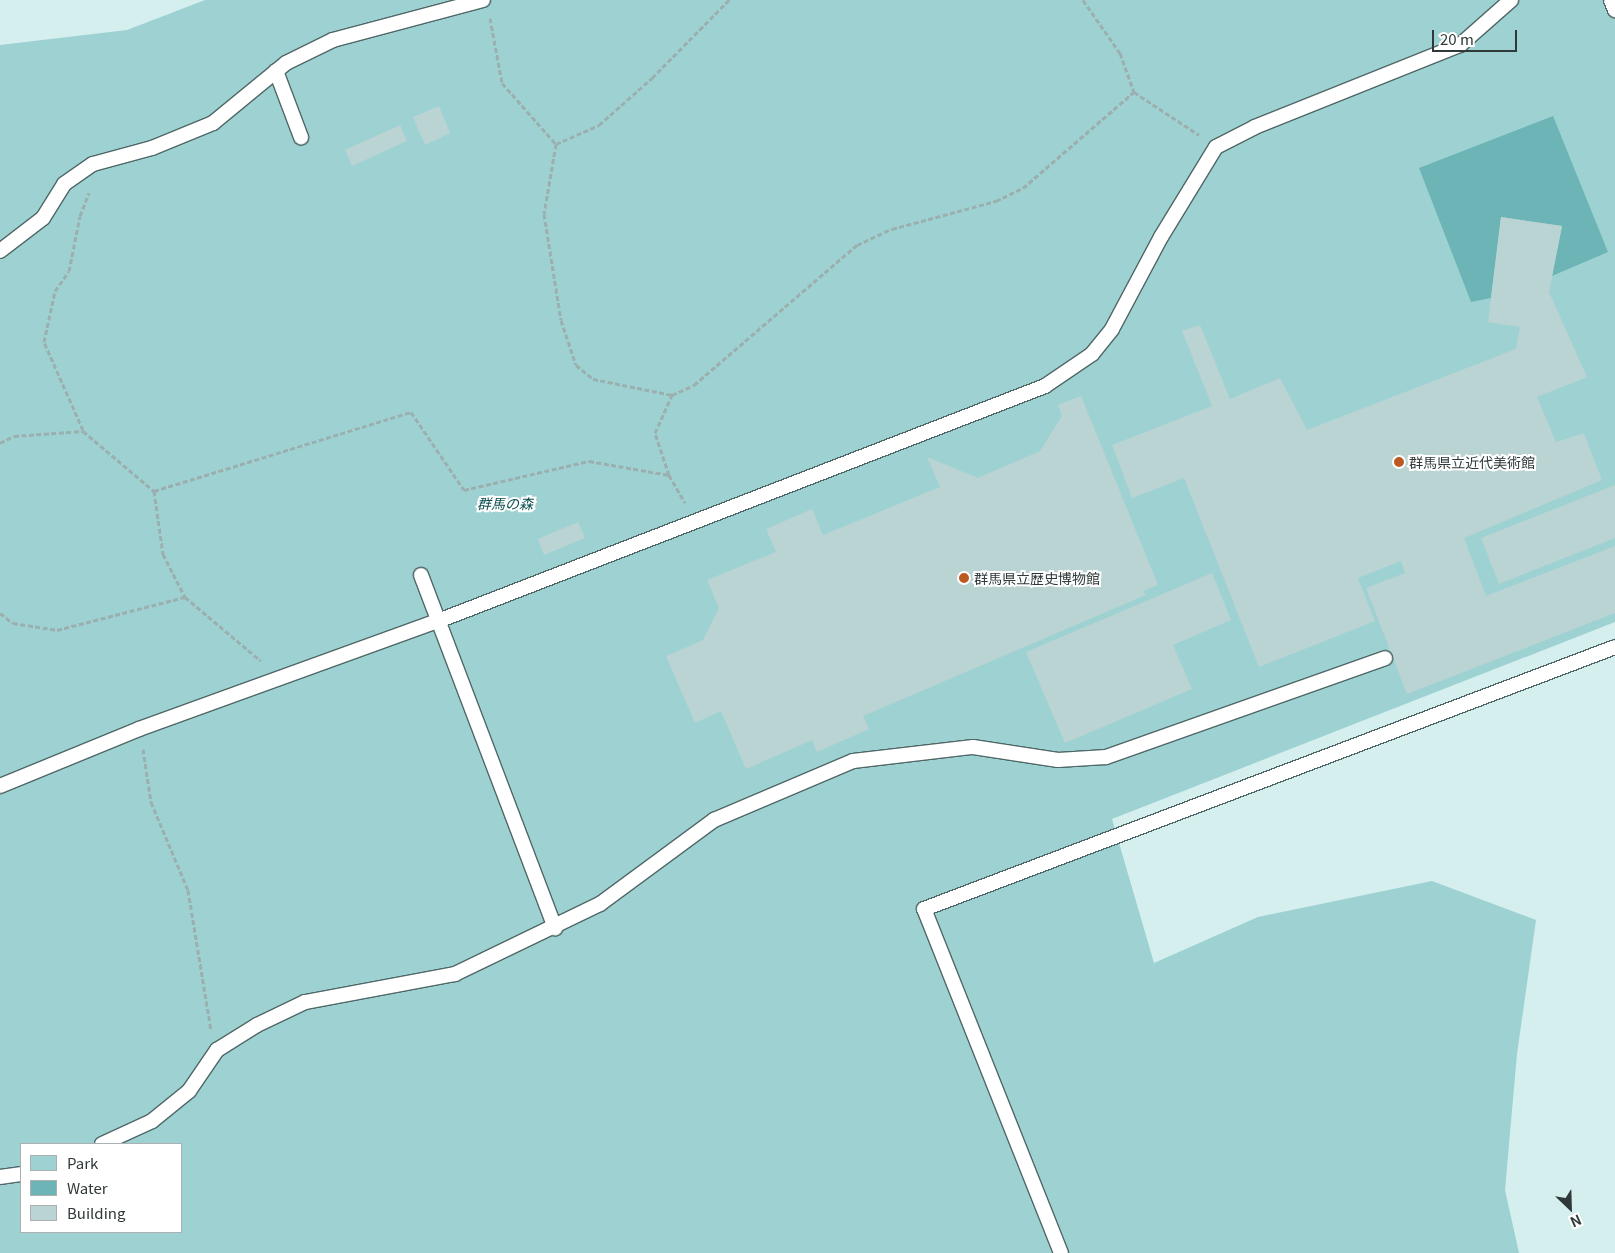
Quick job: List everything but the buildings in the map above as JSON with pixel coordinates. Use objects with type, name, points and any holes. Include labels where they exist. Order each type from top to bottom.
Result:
[{"type":"lane","points":[[0,786],[139,729],[438,621],[694,519],[1045,386],[1092,354],[1112,329],[1160,237],[1216,147],[1255,127],[1453,48],[1478,31],[1511,0]]},
{"type":"lane","points":[[1611,0],[1615,10]]},
{"type":"lane","points":[[0,251],[42,218],[64,184],[93,164],[152,148],[213,123],[276,71],[333,40],[485,5]]},
{"type":"lane","points":[[276,71],[301,137]]},
{"type":"lane","points":[[421,575],[555,928]]},
{"type":"lane","points":[[1061,1253],[924,909],[1615,647]]},
{"type":"lane","points":[[104,1143],[152,1121],[188,1091],[217,1050],[257,1025],[304,1002],[455,974],[555,928],[600,904],[714,820],[853,760],[973,747],[1058,760],[1106,757],[1385,658]]},
{"type":"lane","points":[[0,1177],[20,1174]]},
{"type":"path","points":[[556,144],[599,125],[652,78],[728,0]]},
{"type":"path","points":[[1083,0],[1120,53],[1134,92],[1216,147]]},
{"type":"path","points":[[485,5],[502,83],[556,144]]},
{"type":"path","points":[[556,144],[544,214],[561,320],[576,366],[592,379],[672,395],[694,385],[857,245],[892,230],[996,201],[1023,188],[1134,92]]},
{"type":"path","points":[[102,162],[80,216],[69,271],[55,292],[44,342],[83,431],[154,491],[163,554],[185,597],[281,678]]},
{"type":"path","points":[[672,395],[655,433],[669,475],[694,519]]},
{"type":"path","points":[[154,491],[411,412],[464,490],[589,461],[669,475]]},
{"type":"path","points":[[0,443],[14,436],[83,431]]},
{"type":"path","points":[[0,613],[13,623],[57,630],[185,597]]},
{"type":"path","points":[[139,729],[151,802],[188,890],[206,1016],[217,1050]]},
{"type":"green space","name":"群馬の森","points":[[205,0],[1615,0],[1615,622],[1112,819],[1154,963],[1258,917],[1432,881],[1536,920],[1517,1054],[1505,1190],[1519,1253],[0,1253],[0,45],[127,30]]},
{"type":"water","points":[[1553,116],[1608,252],[1552,276],[1562,226],[1501,217],[1491,298],[1471,302],[1419,168]]},
{"type":"place","name":"群馬県立近代美術館","points":[[1399,462]]},
{"type":"place","name":"群馬県立歴史博物館","points":[[964,578]]}]
